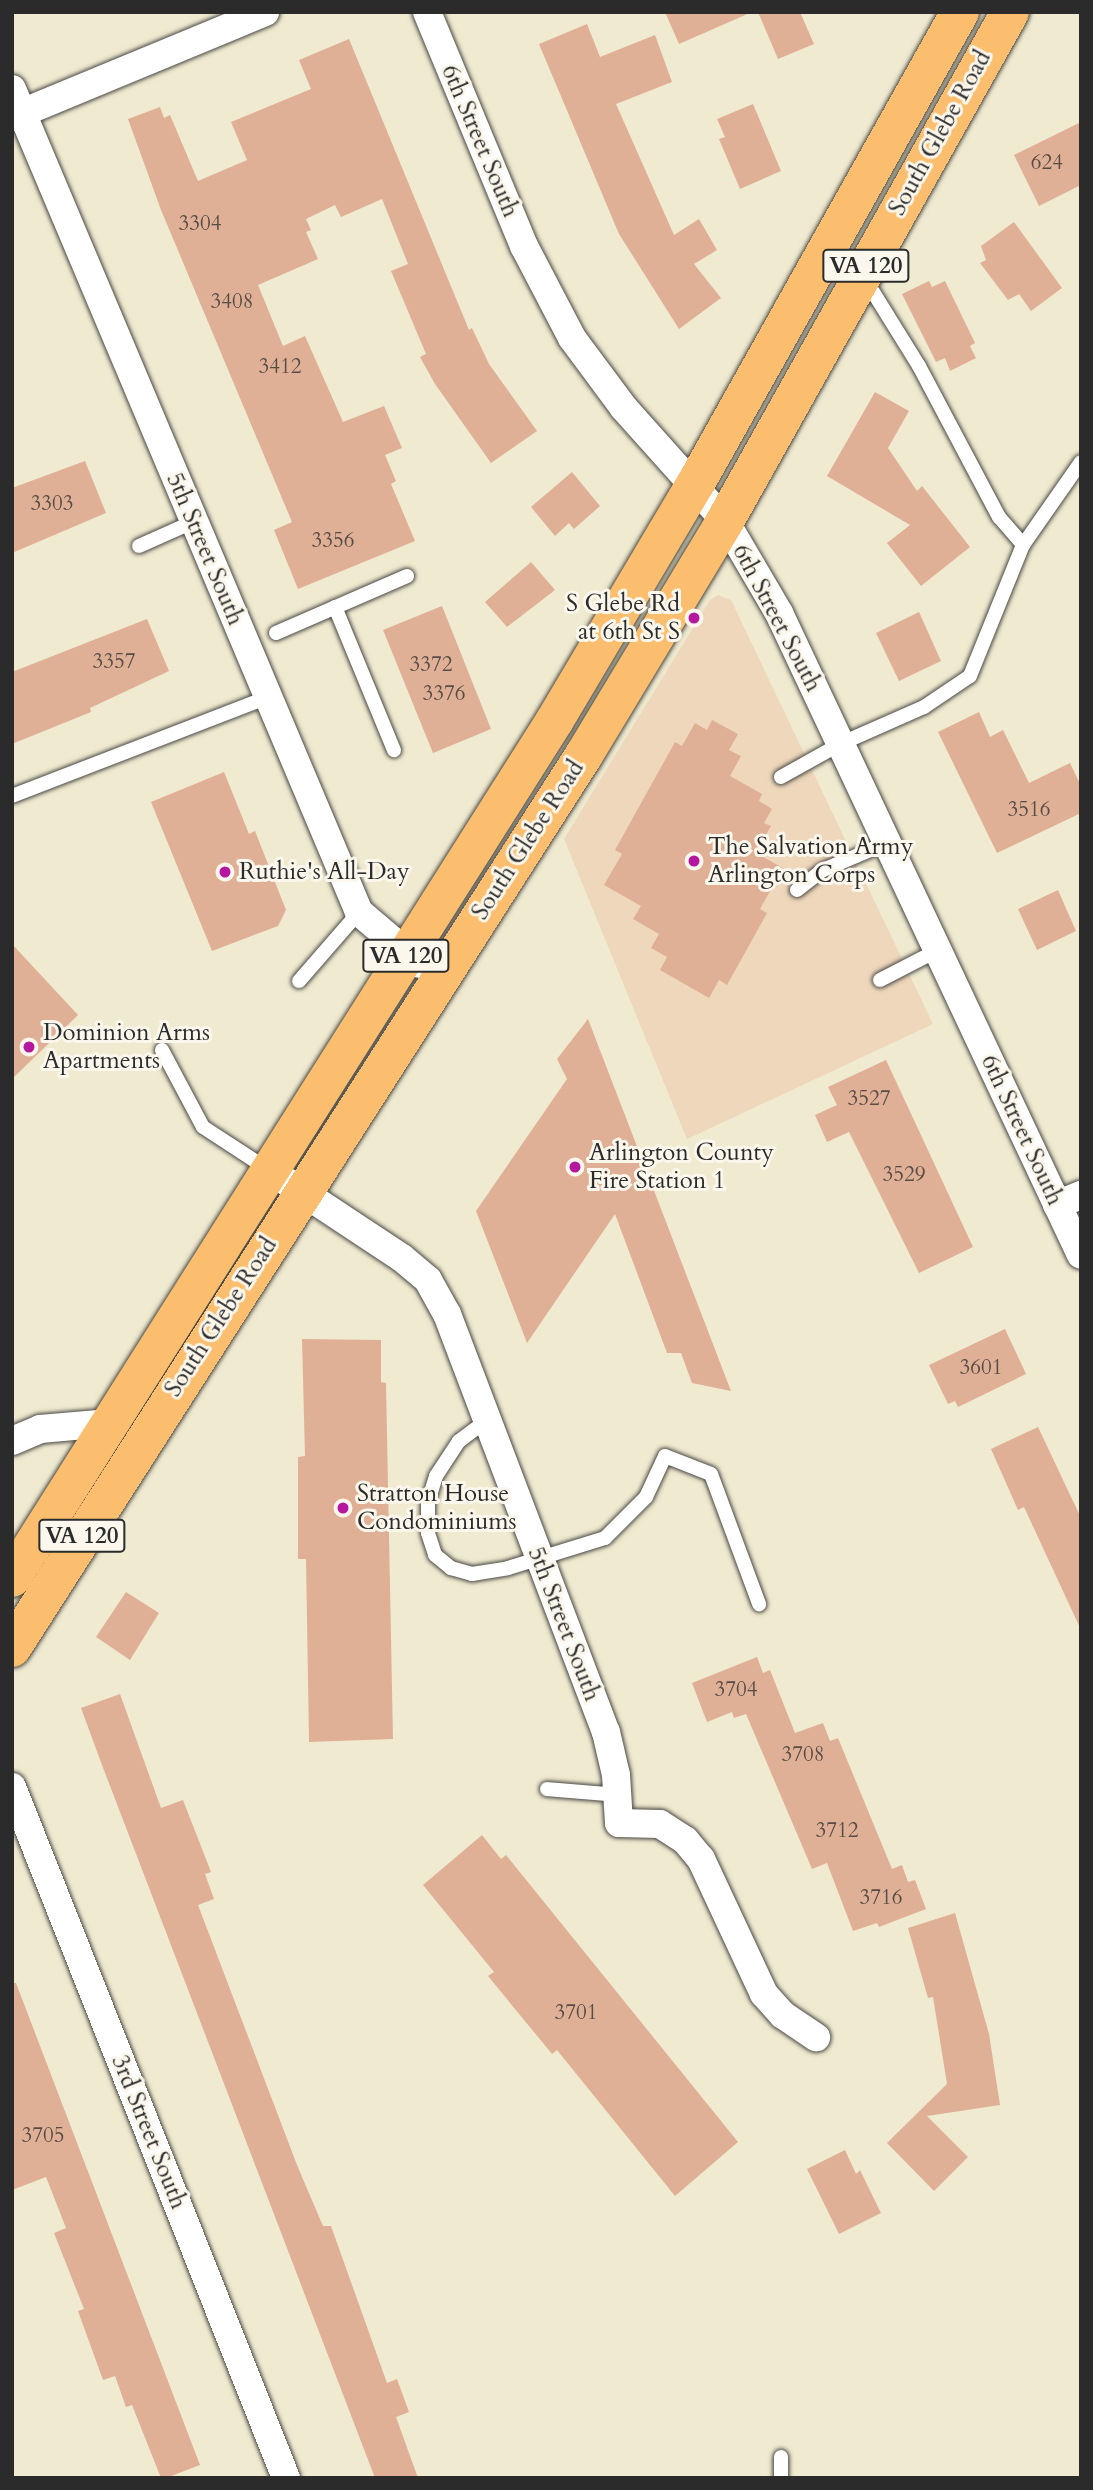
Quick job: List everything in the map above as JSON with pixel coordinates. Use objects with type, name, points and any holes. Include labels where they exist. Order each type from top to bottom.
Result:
[{"type":"main road","name":"South Glebe Road","points":[[12,1578],[555,720],[696,484],[960,12]]},
{"type":"main road","name":"South Glebe Road","points":[[12,1648],[302,1190],[584,755],[725,521],[1010,12]]},
{"type":"street","points":[[16,106],[265,12]]},
{"type":"street","name":"6th Street South","points":[[427,12],[524,246],[572,338],[624,408],[696,484],[725,521],[779,613],[938,950],[1069,1200],[1081,1255]]},
{"type":"street","name":"5th Street South","points":[[16,106],[359,912],[407,954],[440,978]]},
{"type":"street","name":"5th Street South","points":[[269,1170],[302,1190],[428,1280],[447,1314],[606,1732],[618,1794],[619,1823],[660,1824],[685,1840],[701,1859],[764,1994],[783,2015],[816,2037]]},
{"type":"street","points":[[12,1441],[40,1429],[108,1423]]},
{"type":"street","name":"3rd Street South","points":[[12,1787],[286,2478]]},
{"type":"lane","points":[[862,274],[919,366],[999,517],[1023,545]]},
{"type":"lane","points":[[782,777],[840,744],[925,707],[970,676],[1023,545],[1081,463]]},
{"type":"lane","points":[[139,546],[193,522]]},
{"type":"lane","points":[[276,633],[407,576]]},
{"type":"lane","points":[[335,607],[394,750]]},
{"type":"lane","points":[[12,796],[268,697]]},
{"type":"lane","points":[[797,890],[823,870],[887,843]]},
{"type":"lane","points":[[299,981],[359,912]]},
{"type":"lane","points":[[880,980],[938,950]]},
{"type":"lane","points":[[162,1050],[202,1127],[269,1170]]},
{"type":"lane","points":[[487,1420],[459,1441],[436,1476],[428,1502],[428,1533],[435,1555],[451,1568],[472,1574],[539,1558],[604,1538],[646,1497],[665,1456],[711,1474],[759,1604]]},
{"type":"lane","points":[[547,1789],[618,1794]]},
{"type":"lane","points":[[780,2478],[781,2457]]},
{"type":"shaded area","points":[[718,595],[731,600],[933,1024],[687,1139],[564,839],[710,600]]},
{"type":"building","points":[[665,12],[752,12],[679,44]]},
{"type":"building","points":[[758,12],[800,12],[814,44],[778,59]]},
{"type":"building","points":[[587,24],[600,57],[655,35],[672,82],[616,104],[674,235],[699,219],[717,250],[694,264],[721,298],[679,329],[619,234],[539,44]]},
{"type":"building","points":[[349,39],[469,330],[472,328],[489,364],[537,431],[491,463],[435,384],[420,357],[426,354],[391,271],[408,264],[382,199],[341,217],[335,205],[306,219],[311,230],[306,232],[318,259],[258,285],[283,346],[305,336],[343,422],[384,406],[402,448],[385,455],[396,481],[391,484],[415,541],[298,589],[274,530],[292,522],[161,210],[128,119],[160,107],[164,118],[170,115],[198,181],[247,160],[231,122],[311,89],[299,60]]},
{"type":"building","points":[[753,104],[781,171],[740,189],[719,139],[725,137],[717,119]]},
{"type":"building","points":[[1081,122],[1081,185],[1039,206],[1014,155]]},
{"type":"building","points":[[1014,222],[1062,288],[1031,311],[1019,294],[1008,300],[980,263],[986,260],[981,246]]},
{"type":"building","points":[[929,281],[932,287],[945,281],[975,343],[970,346],[976,358],[950,371],[945,358],[936,362],[902,294]]},
{"type":"building","points":[[875,392],[909,411],[888,448],[917,491],[922,486],[970,547],[921,586],[887,543],[910,525],[827,476]]},
{"type":"building","points":[[85,461],[106,513],[12,553],[12,488]]},
{"type":"building","points":[[572,472],[600,506],[574,529],[569,523],[555,536],[531,507]]},
{"type":"building","points":[[531,562],[555,590],[507,627],[485,602]]},
{"type":"building","points":[[442,606],[491,729],[433,753],[383,630]]},
{"type":"building","points":[[919,612],[941,661],[899,681],[876,633]]},
{"type":"building","points":[[147,619],[169,671],[90,708],[91,712],[12,744],[12,672]]},
{"type":"building","points":[[979,712],[990,737],[1003,730],[1029,783],[1070,763],[1081,786],[1081,813],[997,853],[938,732]]},
{"type":"building","name":"The Salvation Army Arlington Corps","points":[[712,720],[738,734],[729,750],[741,756],[730,776],[762,794],[759,801],[772,809],[764,823],[771,826],[756,853],[783,868],[760,909],[767,913],[727,985],[719,980],[709,998],[660,970],[667,957],[651,948],[659,934],[633,919],[641,906],[604,885],[622,854],[615,850],[675,742],[682,746],[695,723],[707,730]]},
{"type":"building","name":"Ruthie's All-Day","points":[[224,772],[249,834],[255,831],[286,910],[278,926],[212,951],[151,802]]},
{"type":"building","points":[[1058,890],[1076,931],[1037,950],[1018,909]]},
{"type":"building","name":"Dominion Arms Apartments","points":[[12,944],[78,1015],[12,1079]]},
{"type":"building","name":"Arlington County Fire Station 1","points":[[588,1019],[731,1391],[692,1383],[681,1353],[667,1353],[615,1214],[527,1343],[476,1211],[567,1079],[557,1059]]},
{"type":"building","points":[[886,1060],[973,1247],[919,1273],[849,1132],[827,1142],[815,1115],[837,1105],[828,1087]]},
{"type":"building","points":[[1005,1329],[1026,1374],[958,1407],[955,1401],[948,1404],[929,1365]]},
{"type":"building","name":"Stratton House Condominiums","points":[[302,1339],[381,1340],[381,1382],[386,1383],[393,1739],[309,1742],[306,1559],[298,1559],[298,1457],[305,1456]]},
{"type":"building","points":[[1038,1427],[1081,1518],[1081,1630],[1024,1507],[1018,1510],[991,1449]]},
{"type":"building","points":[[126,1592],[159,1613],[130,1660],[96,1637]]},
{"type":"building","points":[[757,1657],[763,1673],[770,1670],[795,1733],[823,1723],[830,1741],[838,1738],[892,1869],[902,1865],[908,1882],[915,1880],[926,1909],[879,1927],[877,1923],[853,1931],[827,1863],[812,1869],[746,1714],[734,1718],[732,1712],[707,1722],[692,1683]]},
{"type":"building","points":[[120,1694],[161,1808],[183,1800],[211,1872],[205,1874],[214,1899],[198,1905],[297,2165],[323,2226],[331,2226],[387,2383],[397,2379],[409,2412],[396,2417],[418,2478],[375,2478],[102,1765],[81,1708]]},
{"type":"building","points":[[482,1835],[501,1859],[506,1855],[738,2142],[675,2196],[557,2050],[552,2054],[488,1976],[494,1972],[423,1885]]},
{"type":"building","points":[[955,1913],[989,2034],[1000,2105],[927,2116],[968,2157],[934,2191],[887,2143],[947,2084],[933,1997],[928,1998],[908,1928]]},
{"type":"building","points":[[12,1983],[16,1983],[200,2465],[166,2478],[161,2478],[132,2405],[126,2407],[115,2376],[103,2380],[78,2311],[84,2309],[54,2233],[66,2228],[46,2177],[12,2190]]},
{"type":"building","points":[[845,2150],[856,2174],[860,2170],[881,2213],[839,2234],[807,2169]]},
{"type":"place","name":"S Glebe Rd at 6th St S","points":[[694,618]]},
{"type":"place","name":"The Salvation Army Arlington Corps","points":[[694,861]]},
{"type":"place","name":"Ruthie's All-Day","points":[[225,872]]},
{"type":"place","name":"Dominion Arms Apartments","points":[[29,1047]]},
{"type":"place","name":"Arlington County Fire Station 1","points":[[575,1167]]},
{"type":"place","name":"Stratton House Condominiums","points":[[343,1508]]}]
